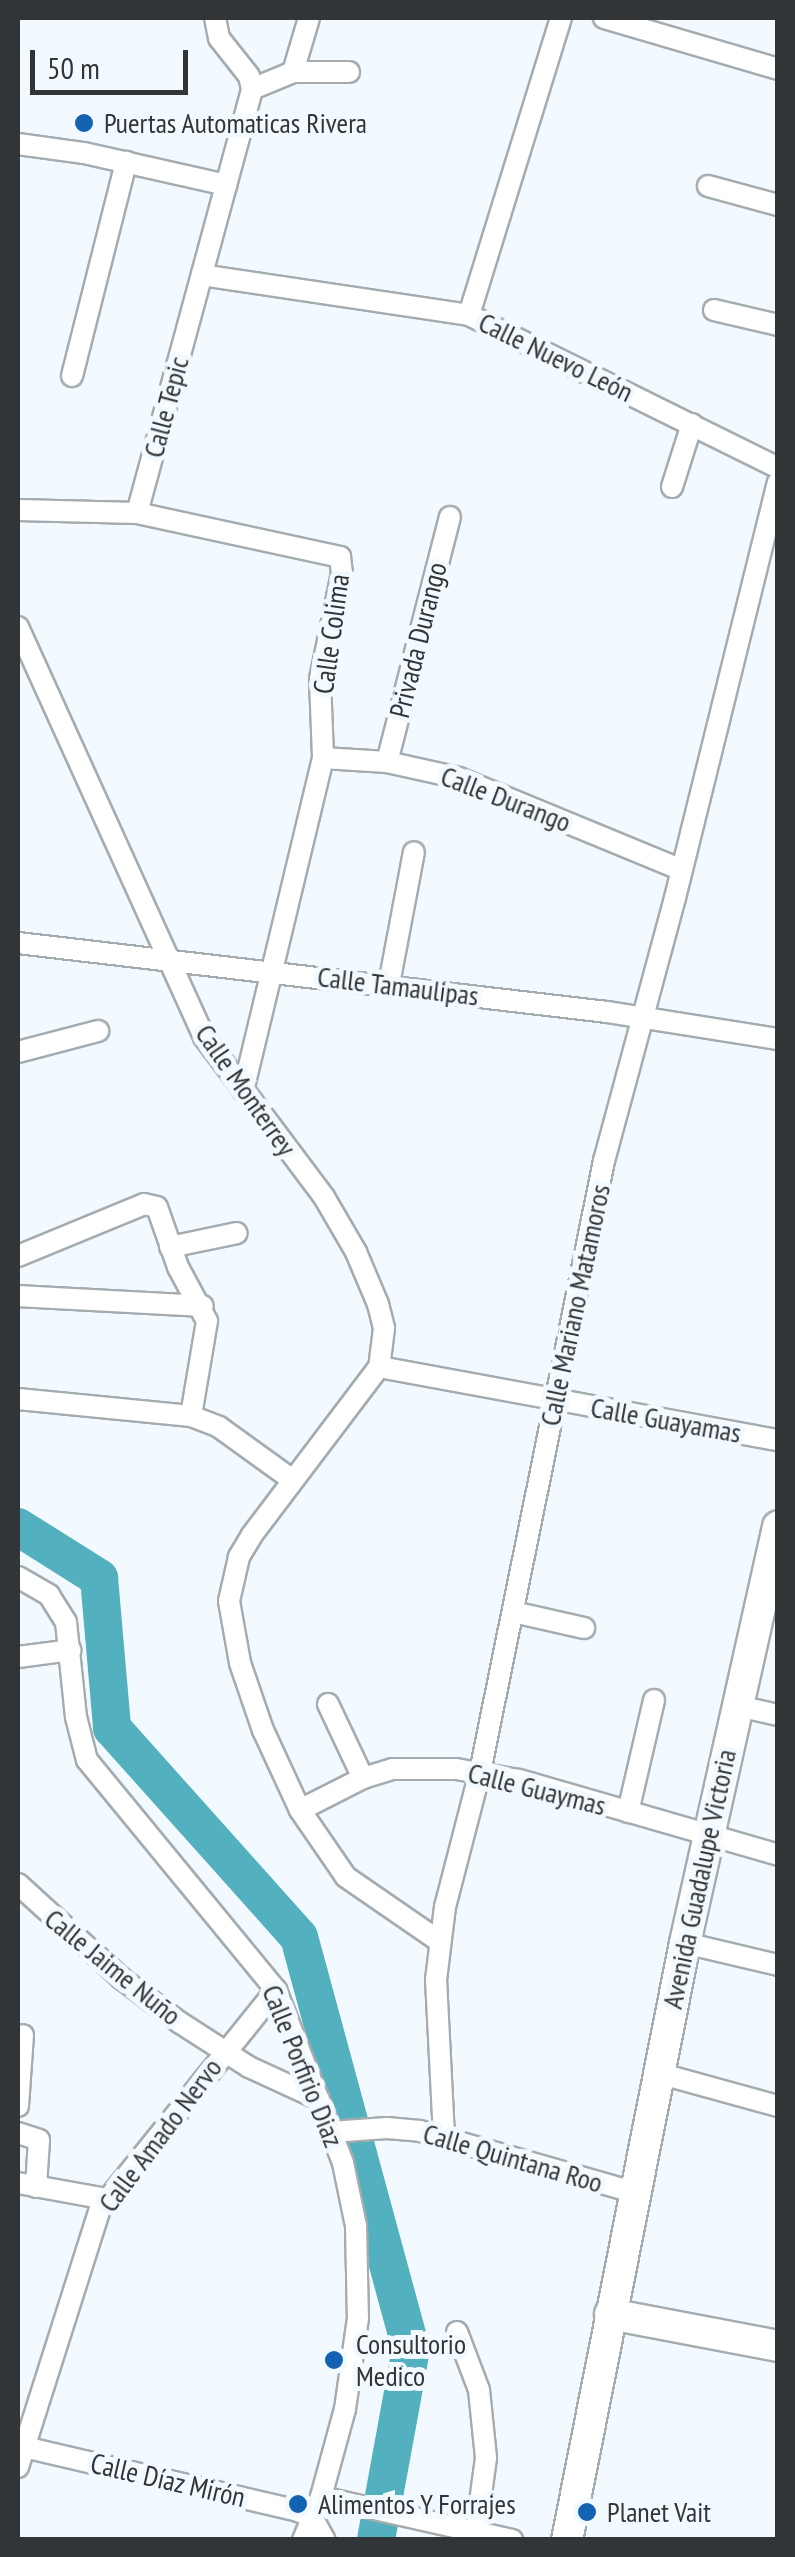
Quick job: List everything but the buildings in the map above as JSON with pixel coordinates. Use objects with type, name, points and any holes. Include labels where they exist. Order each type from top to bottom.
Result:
[{"type":"main road","name":"Avenida Guadalupe Victoria","points":[[568,2540],[684,1943],[778,1526]]},
{"type":"main road","points":[[610,2314],[778,2346]]},
{"type":"street","points":[[215,18],[219,38],[250,76],[252,89],[294,72],[349,72]]},
{"type":"street","points":[[294,72],[308,18]]},
{"type":"street","points":[[470,314],[562,18]]},
{"type":"street","points":[[604,18],[778,69]]},
{"type":"street","name":"Calle Tepic","points":[[138,513],[252,89]]},
{"type":"street","points":[[18,144],[126,162],[226,185]]},
{"type":"street","points":[[72,376],[126,162]]},
{"type":"street","points":[[708,186],[778,206]]},
{"type":"street","name":"Calle Nuevo León","points":[[202,275],[470,314],[778,468]]},
{"type":"street","points":[[714,310],[778,325]]},
{"type":"street","points":[[672,487],[692,424]]},
{"type":"street","name":"Calle Mariano Matamoros","points":[[444,2138],[437,2017],[439,1942],[480,1772],[604,1161],[773,521],[778,483]]},
{"type":"street","points":[[18,510],[138,513]]},
{"type":"street","name":"Calle Colima","points":[[138,513],[340,557],[342,573],[320,679],[323,758],[244,1090]]},
{"type":"street","name":"Privada Durango","points":[[387,762],[450,517]]},
{"type":"street","name":"Calle Monterrey","points":[[18,626],[204,1037],[324,1197],[356,1252],[384,1328],[379,1367]]},
{"type":"street","name":"Calle Durango","points":[[323,758],[387,762],[459,778],[682,870]]},
{"type":"street","points":[[389,984],[414,852]]},
{"type":"street","name":"Calle Tamaulipas","points":[[18,942],[389,984],[778,1039]]},
{"type":"street","points":[[18,1052],[98,1031]]},
{"type":"street","points":[[18,1256],[151,1204],[161,1215],[170,1248],[203,1306],[206,1339],[191,1416]]},
{"type":"street","points":[[170,1248],[237,1233]]},
{"type":"street","points":[[18,1296],[203,1306]]},
{"type":"street","points":[[379,1367],[292,1480],[239,1557],[229,1601],[240,1664],[279,1774],[300,1810],[346,1876],[439,1942]]},
{"type":"street","name":"Calle Guayamas","points":[[379,1367],[778,1440]]},
{"type":"street","points":[[18,1399],[191,1416],[219,1427],[292,1480]]},
{"type":"street","name":"Calle Porfirio Diaz","points":[[18,1577],[31,1582],[59,1608],[71,1650],[76,1717],[87,1760],[276,1990],[335,2132],[356,2226],[358,2318],[345,2409],[303,2540]]},
{"type":"street","points":[[513,1612],[584,1628]]},
{"type":"street","points":[[18,1657],[71,1650]]},
{"type":"street","points":[[628,1812],[654,1700]]},
{"type":"street","points":[[328,1704],[363,1778]]},
{"type":"street","points":[[738,1706],[778,1715]]},
{"type":"street","name":"Calle Guaymas","points":[[300,1810],[363,1778],[416,1767],[480,1772],[778,1855]]},
{"type":"street","name":"Calle Jaime Nuño","points":[[18,1884],[120,1978],[224,2053],[319,2099]]},
{"type":"street","points":[[684,1943],[778,1964]]},
{"type":"street","name":"Calle Amado Nervo","points":[[21,2457],[106,2198],[276,1990]]},
{"type":"street","points":[[18,2106],[23,2035]]},
{"type":"street","points":[[658,2072],[778,2106]]},
{"type":"street","name":"Calle Quintana Roo","points":[[335,2132],[387,2128],[444,2138],[633,2192]]},
{"type":"street","points":[[18,2133],[39,2140],[26,2185],[106,2198]]},
{"type":"street","points":[[456,2332],[479,2390],[484,2441],[476,2532]]},
{"type":"street","name":"Calle Díaz Mirón","points":[[21,2457],[316,2507],[354,2505],[512,2540]]},
{"type":"street","points":[[316,2507],[325,2540]]},
{"type":"waterway","points":[[18,1527],[99,1578],[112,1728],[299,1937],[411,2349],[376,2540]]},
{"type":"place","name":"Puertas Automaticas Rivera","points":[[84,123]]},
{"type":"place","name":"Consultorio Medico","points":[[334,2360]]},
{"type":"place","name":"Alimentos Y Forrajes","points":[[298,2504]]},
{"type":"place","name":"Planet Vait","points":[[587,2512]]}]
